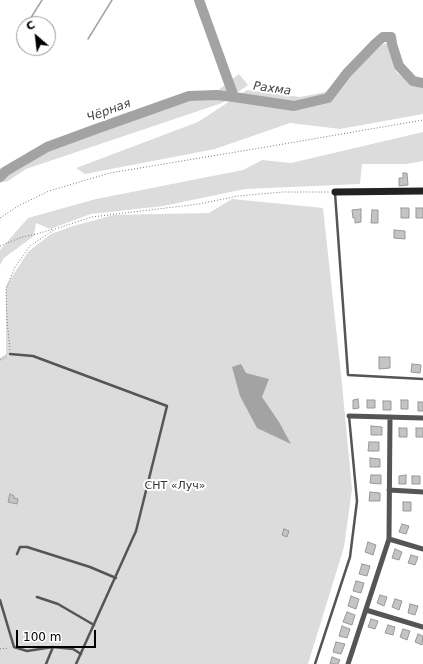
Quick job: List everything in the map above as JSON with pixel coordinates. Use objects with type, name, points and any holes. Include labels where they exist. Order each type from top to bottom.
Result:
[{"type":"street","points":[[335,192],[423,191]]},
{"type":"street","points":[[349,416],[423,418]]},
{"type":"street","points":[[348,664],[389,539],[390,417]]},
{"type":"street","points":[[389,490],[423,492]]},
{"type":"street","points":[[389,539],[423,549]]},
{"type":"street","points":[[366,610],[423,627]]},
{"type":"lane","points":[[335,192],[348,375],[423,379]]},
{"type":"lane","points":[[10,354],[33,356],[167,406],[136,531],[76,664]]},
{"type":"lane","points":[[315,664],[350,557],[357,501],[349,416]]},
{"type":"lane","points":[[18,554],[20,548],[27,547],[90,567],[116,578]]},
{"type":"lane","points":[[37,597],[58,604],[94,625]]},
{"type":"lane","points":[[0,600],[14,647],[27,651],[53,647],[73,649],[81,654]]},
{"type":"lane","points":[[46,664],[53,647]]},
{"type":"path","points":[[0,218],[18,206],[49,191],[110,173],[423,120]]},
{"type":"path","points":[[0,246],[22,236],[37,234],[92,217],[199,204],[238,196],[283,192],[335,192]]},
{"type":"path","points":[[0,360],[10,354],[6,289],[15,267],[30,246],[56,228]]},
{"type":"path","points":[[0,649],[14,647]]},
{"type":"green space","points":[[387,43],[396,72],[414,86],[423,82],[423,114],[340,129],[290,123],[215,149],[85,174],[76,168],[198,122],[247,90],[300,97],[325,92],[381,45]]},
{"type":"green space","points":[[239,74],[248,85],[222,103],[26,169],[8,181],[0,183],[0,168],[6,167],[31,151],[79,133],[217,91]]},
{"type":"green space","points":[[423,132],[423,161],[406,164],[362,164],[360,184],[245,189],[163,206],[91,214],[50,229],[36,223],[34,236],[4,258],[0,265],[0,250],[28,218],[96,199],[243,170],[262,160],[291,163]]},
{"type":"green space","name":"СНТ «Луч»","points":[[232,199],[323,208],[352,489],[344,547],[308,664],[0,664],[0,358],[6,354],[6,286],[28,252],[51,234],[73,226],[114,215],[209,213]]},
{"type":"shaded area","points":[[241,364],[246,373],[269,379],[262,397],[279,422],[291,444],[257,428],[240,396],[232,367]]},
{"type":"building","points":[[403,173],[407,173],[408,185],[399,186],[399,178],[403,178]]},
{"type":"building","points":[[401,208],[409,208],[409,218],[401,218]]},
{"type":"building","points":[[416,208],[423,208],[423,218],[416,218]]},
{"type":"building","points":[[361,209],[361,222],[355,223],[352,210]]},
{"type":"building","points":[[372,210],[378,210],[378,223],[371,223]]},
{"type":"building","points":[[394,230],[405,231],[405,239],[394,238]]},
{"type":"building","points":[[379,357],[390,357],[390,368],[379,369]]},
{"type":"building","points":[[412,364],[421,365],[420,373],[411,372]]},
{"type":"building","points":[[358,399],[359,408],[353,409],[353,400]]},
{"type":"building","points":[[367,400],[375,400],[375,408],[367,408]]},
{"type":"building","points":[[401,400],[408,400],[408,409],[401,409]]},
{"type":"building","points":[[383,401],[391,401],[391,410],[383,410]]},
{"type":"building","points":[[418,402],[423,402],[423,411],[418,411]]},
{"type":"building","points":[[371,426],[382,427],[382,435],[371,435]]},
{"type":"building","points":[[399,428],[407,428],[407,437],[399,437]]},
{"type":"building","points":[[416,428],[423,428],[423,437],[416,437]]},
{"type":"building","points":[[369,442],[379,442],[379,451],[368,451]]},
{"type":"building","points":[[370,458],[380,459],[380,467],[370,467]]},
{"type":"building","points":[[371,475],[381,475],[381,484],[370,483]]},
{"type":"building","points":[[406,475],[406,484],[399,484],[399,476]]},
{"type":"building","points":[[412,476],[420,476],[420,484],[412,484]]},
{"type":"building","points":[[370,492],[380,493],[380,501],[369,501]]},
{"type":"building","points":[[10,494],[14,496],[14,498],[18,499],[17,504],[8,502]]},
{"type":"building","points":[[403,502],[411,502],[411,511],[403,511]]},
{"type":"building","points":[[402,524],[409,526],[406,534],[399,532]]},
{"type":"building","points":[[284,529],[289,531],[287,537],[282,535]]},
{"type":"building","points":[[368,542],[376,545],[373,555],[365,552]]},
{"type":"building","points":[[395,549],[402,552],[399,560],[392,558]]},
{"type":"building","points":[[411,555],[418,557],[415,565],[408,563]]},
{"type":"building","points":[[362,564],[370,566],[367,576],[359,574]]},
{"type":"building","points":[[356,581],[364,583],[361,593],[353,591]]},
{"type":"building","points":[[380,595],[387,597],[384,606],[377,603]]},
{"type":"building","points":[[351,596],[359,599],[356,609],[348,606]]},
{"type":"building","points":[[395,599],[402,601],[399,610],[392,607]]},
{"type":"building","points":[[410,604],[418,606],[415,615],[408,613]]},
{"type":"building","points":[[347,612],[355,615],[352,625],[343,622]]},
{"type":"building","points":[[371,619],[378,621],[375,629],[368,627]]},
{"type":"building","points":[[388,625],[395,627],[393,635],[385,633]]},
{"type":"building","points":[[342,626],[350,629],[347,638],[339,636]]},
{"type":"building","points":[[403,629],[410,631],[407,640],[400,637]]},
{"type":"building","points":[[418,634],[423,636],[422,645],[415,642]]},
{"type":"building","points":[[336,642],[345,644],[341,654],[333,652]]},
{"type":"building","points":[[332,657],[340,660],[338,664],[330,664]]},
{"type":"waterway","points":[[32,16],[42,0]]},
{"type":"waterway","points":[[88,39],[112,0]]},
{"type":"waterway","name":"Рахма","points":[[195,0],[202,7]]},
{"type":"waterway","name":"Рахма","points":[[199,0],[234,97]]},
{"type":"waterway","name":"Рахма","points":[[0,177],[6,171],[47,147],[189,96],[216,95],[294,106],[328,98],[347,73],[383,37],[391,37],[399,66],[413,81],[423,83]]},
{"type":"water label","name":"Чёрная","points":[[109,111]]}]
